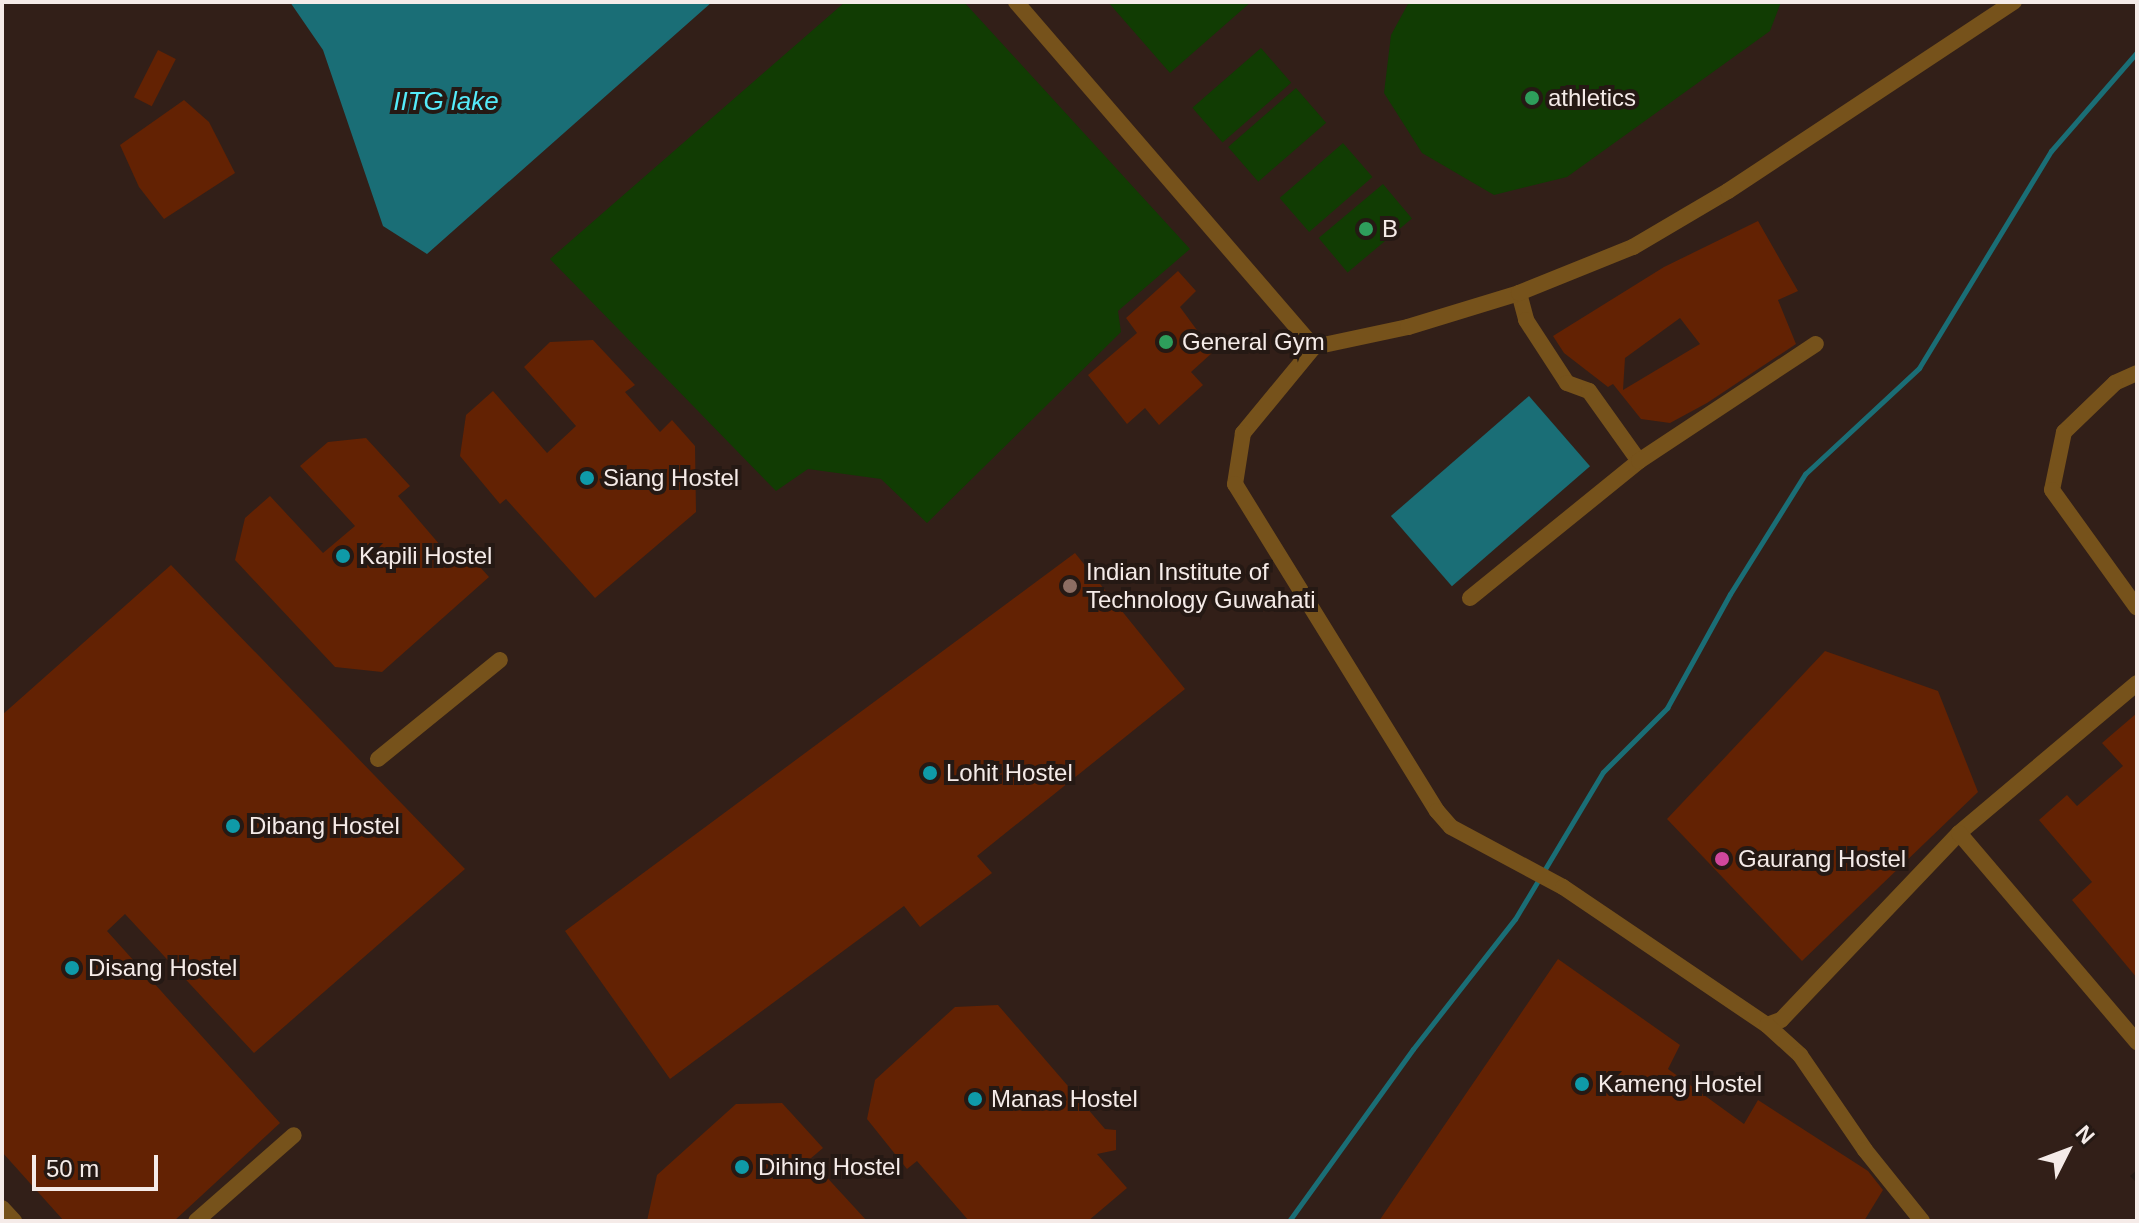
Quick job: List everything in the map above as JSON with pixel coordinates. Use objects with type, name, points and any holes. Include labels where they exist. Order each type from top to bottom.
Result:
[{"type":"street","points":[[1016,2],[1314,347]]},
{"type":"street","points":[[1922,1221],[1865,1150],[1800,1055],[1767,1025],[1563,887],[1469,838],[1437,811],[1235,484],[1243,433],[1314,347],[1408,327],[1519,293],[1633,247],[1728,191],[2014,2]]},
{"type":"street","points":[[1519,293],[1526,320],[1567,383],[1589,391],[1639,461]]},
{"type":"street","points":[[1470,598],[1639,461],[1816,344]]},
{"type":"street","points":[[2137,373],[2115,383],[2064,432],[2052,490],[2137,608]]},
{"type":"street","points":[[378,759],[500,660]]},
{"type":"street","points":[[1767,1025],[1781,1020],[1959,833],[2137,683]]},
{"type":"street","points":[[1959,833],[2137,1042]]},
{"type":"street","points":[[196,1221],[294,1135]]},
{"type":"street","points":[[2,1208],[14,1221]]},
{"type":"shaded area","name":"Indian Institute of Technology Guwahati","points":[[2,2],[2137,2],[2137,1170],[2130,1176],[2137,1183],[2137,1221],[2,1221]]},
{"type":"green space","points":[[845,2],[964,2],[1190,249],[1118,311],[1121,332],[927,523],[881,479],[808,469],[776,491],[550,259]]},
{"type":"green space","points":[[1108,2],[1251,2],[1170,73]]},
{"type":"green space","name":"athletics","points":[[1409,2],[1781,2],[1770,31],[1567,177],[1494,195],[1422,153],[1384,93],[1391,35]]},
{"type":"green space","points":[[1261,48],[1291,83],[1223,142],[1192,108]]},
{"type":"green space","points":[[1296,88],[1326,123],[1258,182],[1228,147]]},
{"type":"green space","points":[[1343,143],[1373,177],[1309,232],[1280,198]]},
{"type":"green space","name":"B","points":[[1383,184],[1412,218],[1348,272],[1319,238]]},
{"type":"water","name":"IITG lake","points":[[290,2],[712,2],[427,254],[383,226],[323,50]]},
{"type":"water","points":[[1529,396],[1590,466],[1452,586],[1391,516]]},
{"type":"building","points":[[158,50],[176,59],[152,106],[134,97]]},
{"type":"building","points":[[184,100],[209,122],[235,173],[164,219],[139,187],[120,145]]},
{"type":"building","points":[[1758,221],[1798,291],[1778,300],[1796,344],[1707,403],[1670,423],[1641,419],[1613,384],[1608,387],[1564,353],[1553,336],[1664,267]],"holes":[[[1680,318],[1700,344],[1623,390],[1625,358]]]},
{"type":"building","name":"General Gym","points":[[1178,271],[1196,291],[1180,307],[1213,352],[1191,372],[1203,385],[1159,425],[1145,408],[1127,424],[1088,375],[1137,333],[1126,318]]},
{"type":"building","name":"Siang Hostel","points":[[593,340],[635,385],[625,392],[660,432],[672,420],[695,446],[696,512],[595,598],[506,499],[500,504],[460,456],[466,415],[493,391],[547,453],[576,426],[524,367],[550,342]]},
{"type":"building","name":"Kapili Hostel","points":[[366,438],[410,486],[398,496],[452,559],[464,549],[489,577],[382,672],[335,667],[235,560],[245,518],[270,496],[323,553],[355,526],[300,466],[328,442]]},
{"type":"building","name":"Lohit Hostel","points":[[1075,553],[1185,689],[977,856],[992,873],[920,927],[904,906],[670,1079],[565,931]]},
{"type":"building","name":"Dibang Hostel","points":[[171,565],[465,869],[254,1053],[125,914],[107,931],[280,1123],[174,1221],[64,1221],[2,1152],[2,715]]},
{"type":"building","name":"Gaurang Hostel","points":[[1825,651],[1938,691],[1978,792],[1802,961],[1667,819]]},
{"type":"building","points":[[2137,713],[2137,978],[2072,900],[2092,882],[2039,820],[2067,795],[2077,806],[2123,766],[2102,743]]},
{"type":"building","name":"Kameng Hostel","points":[[1558,959],[1680,1045],[1668,1069],[1744,1124],[1758,1100],[1868,1171],[1883,1190],[1864,1221],[1379,1221]]},
{"type":"building","name":"Manas Hostel","points":[[998,1005],[1105,1129],[1116,1130],[1116,1150],[1097,1154],[1127,1188],[1088,1221],[969,1221],[917,1161],[907,1169],[867,1119],[875,1080],[955,1007]]},
{"type":"building","name":"Dihing Hostel","points":[[782,1103],[823,1148],[810,1159],[867,1221],[647,1221],[657,1175],[736,1104]]},
{"type":"waterway","points":[[1289,1221],[1413,1049],[1515,919],[1603,772],[1667,708],[1730,594],[1805,474],[1919,368],[2051,151],[2137,52]]},
{"type":"place","name":"athletics","points":[[1532,98]]},
{"type":"place","name":"B","points":[[1366,229]]},
{"type":"place","name":"General Gym","points":[[1166,342]]},
{"type":"place","name":"Siang Hostel","points":[[587,478]]},
{"type":"place","name":"Kapili Hostel","points":[[343,556]]},
{"type":"place","name":"Indian Institute of Technology Guwahati","points":[[1070,586]]},
{"type":"place","name":"Lohit Hostel","points":[[930,773]]},
{"type":"place","name":"Dibang Hostel","points":[[233,826]]},
{"type":"place","name":"Gaurang Hostel","points":[[1722,859]]},
{"type":"place","name":"Disang Hostel","points":[[72,968]]},
{"type":"place","name":"Kameng Hostel","points":[[1582,1084]]},
{"type":"place","name":"Manas Hostel","points":[[975,1099]]},
{"type":"place","name":"Dihing Hostel","points":[[742,1167]]}]
